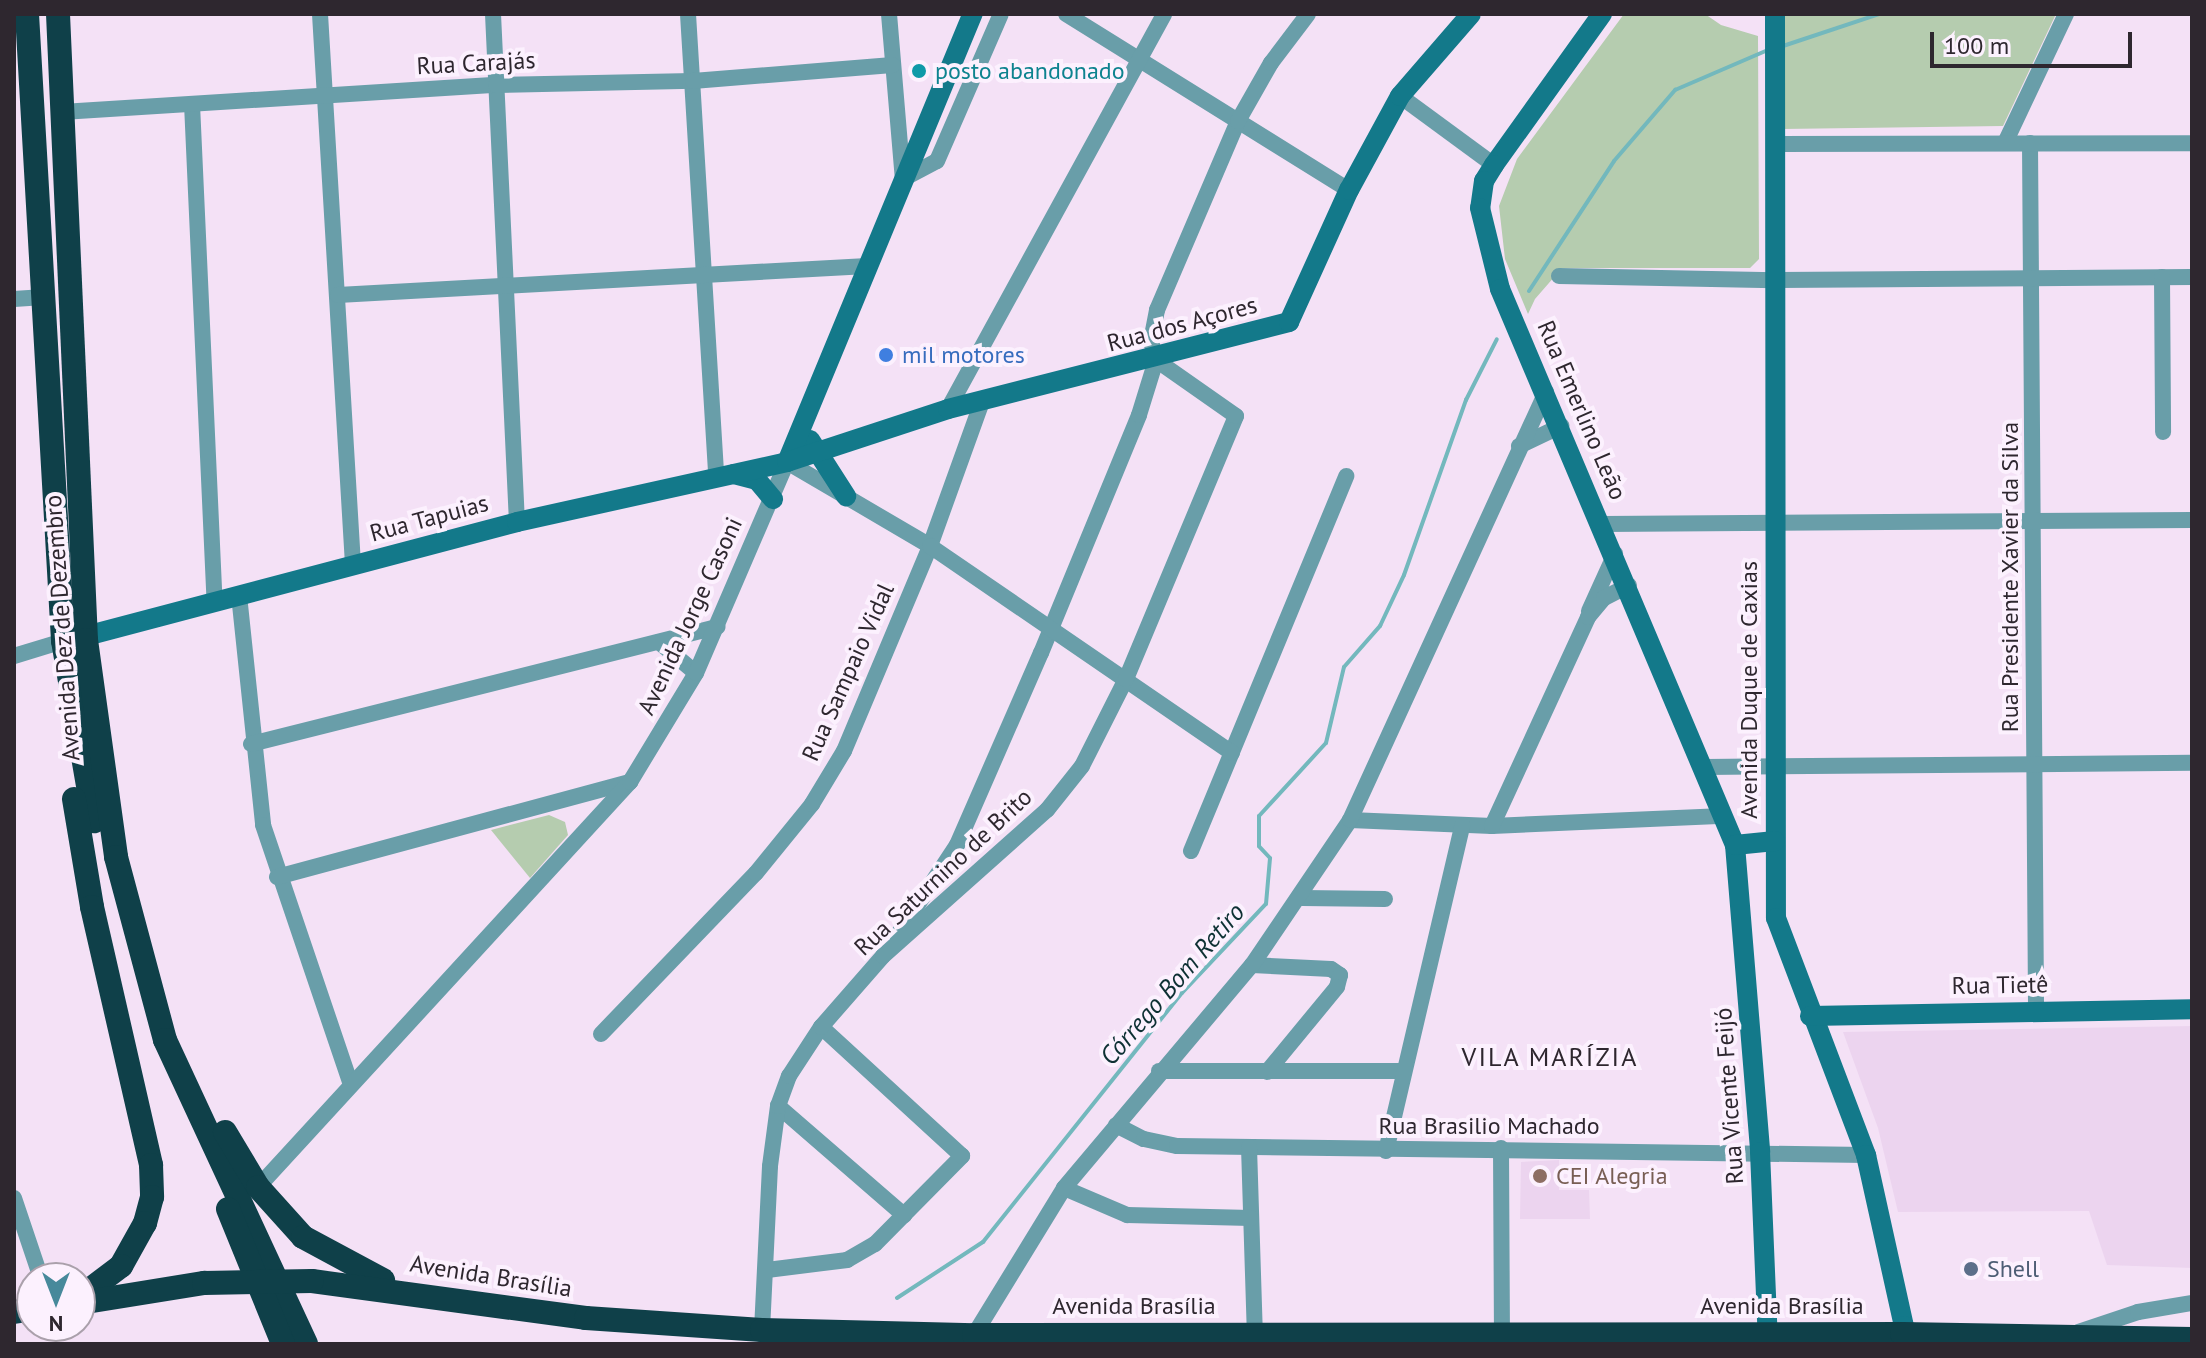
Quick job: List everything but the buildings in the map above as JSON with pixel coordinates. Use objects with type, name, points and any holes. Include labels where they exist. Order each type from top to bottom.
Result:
[{"type":"highway","name":"Avenida Dez de Dezembro","points":[[27,14],[40,297],[102,863],[150,1044],[223,1197],[283,1344]]},
{"type":"highway","name":"Avenida Dez de Dezembro","points":[[58,14],[78,639],[113,842],[147,984],[165,1040],[306,1344]]},
{"type":"highway","points":[[96,1288],[107,1280],[133,1246],[152,1197],[151,1165],[92,907],[60,679],[78,639],[100,663],[162,996],[186,1060],[258,1187],[303,1237],[378,1278],[424,1294]]},
{"type":"highway","name":"Avenida Brasília","points":[[96,1298],[204,1283],[312,1281],[586,1318],[762,1330],[974,1335],[2192,1339]]},
{"type":"street","points":[[320,14],[353,565]]},
{"type":"street","points":[[493,14],[517,522]]},
{"type":"street","points":[[688,14],[704,275],[723,475],[757,480],[773,499],[789,481],[809,474]]},
{"type":"street","points":[[889,14],[903,179],[937,161],[1001,14]]},
{"type":"street","name":"Avenida Jorge Casoni","points":[[258,1187],[630,782],[696,673],[718,627],[973,14]]},
{"type":"street","points":[[1066,14],[1349,190]]},
{"type":"street","points":[[948,409],[1164,14]]},
{"type":"street","points":[[883,956],[957,845],[1139,415],[1156,360],[1151,341],[1157,310],[1238,121],[1271,63],[1308,14]]},
{"type":"street","name":"Rua dos Açores","points":[[787,462],[983,399],[1156,360],[1289,322],[1349,190],[1400,96],[1471,14]]},
{"type":"street","name":"Rua Emerlino Leão","points":[[1602,14],[1484,181],[1480,208],[1486,246],[1735,845]]},
{"type":"street","points":[[2005,143],[2066,14]]},
{"type":"street","name":"Avenida Duque de Caxias","points":[[1776,23],[1774,525],[1777,927],[1866,1155],[1902,1339]]},
{"type":"street","name":"Rua Carajás","points":[[62,112],[496,85],[693,81],[892,65]]},
{"type":"street","points":[[1400,96],[1494,165]]},
{"type":"street","points":[[192,104],[215,602]]},
{"type":"street","name":"Rua Presidente Xavier da Silva","points":[[2030,143],[2036,1010]]},
{"type":"street","points":[[1775,144],[2192,143]]},
{"type":"street","points":[[338,295],[867,266]]},
{"type":"street","points":[[1559,276],[1775,280],[2192,277]]},
{"type":"street","points":[[2162,277],[2163,432]]},
{"type":"street","points":[[14,299],[40,297]]},
{"type":"street","name":"Rua Saturnino de Brito","points":[[762,1330],[769,1182],[778,1106],[789,1076],[821,1027],[883,956],[1047,810],[1082,766],[1126,679],[1236,416],[1156,360]]},
{"type":"street","points":[[974,1335],[1064,1188],[1159,1071],[1252,965],[1302,898],[1350,820],[1518,447],[1546,392]]},
{"type":"street","name":"Rua Sampaio Vidal","points":[[601,1034],[756,873],[812,804],[844,751],[930,546],[983,399]]},
{"type":"street","points":[[805,417],[815,452],[846,496]]},
{"type":"street","points":[[1518,447],[1561,426]]},
{"type":"street","points":[[787,462],[930,546],[1232,753]]},
{"type":"street","name":"Rua Tapuias","points":[[14,656],[517,522],[787,462]]},
{"type":"street","points":[[1191,851],[1346,476]]},
{"type":"street","points":[[1603,524],[2192,520]]},
{"type":"street","points":[[1492,826],[1588,617],[1594,589],[1615,554]]},
{"type":"street","points":[[1588,617],[1604,598],[1629,585]]},
{"type":"street","points":[[239,595],[251,744],[277,877],[351,1085]]},
{"type":"street","points":[[251,744],[718,627]]},
{"type":"street","points":[[659,642],[696,673]]},
{"type":"street","points":[[1705,767],[2192,763]]},
{"type":"street","points":[[277,877],[630,782]]},
{"type":"street","points":[[1350,820],[1492,826],[1724,816]]},
{"type":"street","points":[[1386,1151],[1462,826]]},
{"type":"street","points":[[1735,845],[1775,841]]},
{"type":"street","name":"Rua Vicente Feijó","points":[[1735,845],[1760,1152],[1768,1339]]},
{"type":"street","points":[[1302,898],[1385,899]]},
{"type":"street","points":[[1744,938],[1777,927]]},
{"type":"street","points":[[1252,965],[1331,969],[1340,975],[1337,987],[1267,1072]]},
{"type":"street","name":"Rua Tietê","points":[[1810,1016],[2192,1009]]},
{"type":"street","points":[[767,1270],[847,1260],[875,1244],[962,1156],[821,1027]]},
{"type":"street","points":[[1159,1071],[1404,1071]]},
{"type":"street","points":[[778,1106],[904,1215]]},
{"type":"street","name":"Rua Brasilio Machado","points":[[1116,1125],[1160,1144],[1386,1151],[1501,1148],[1866,1155]]},
{"type":"street","points":[[1249,1147],[1255,1334]]},
{"type":"street","points":[[1501,1148],[1502,1335]]},
{"type":"street","points":[[1064,1188],[1127,1215],[1251,1218]]},
{"type":"street","points":[[14,1198],[36,1262]]},
{"type":"street","points":[[2062,1338],[2138,1312],[2192,1303]]},
{"type":"shaded area","points":[[2192,1026],[2192,1268],[2107,1265],[2089,1211],[1898,1212],[1878,1128],[1843,1032]]},
{"type":"shaded area","name":"CEI Alegria","points":[[1559,1160],[1559,1190],[1589,1190],[1590,1219],[1520,1219],[1521,1162]]},
{"type":"green space","points":[[1624,14],[1705,14],[1721,25],[1758,36],[1759,259],[1750,268],[1562,268],[1535,299],[1528,314],[1505,259],[1499,206],[1517,159]]},
{"type":"green space","points":[[1782,14],[2056,14],[2003,126],[1782,129]]},
{"type":"green space","points":[[549,815],[565,822],[568,835],[530,878],[491,830]]},
{"type":"waterway","name":"Córrego Bom Retiro","points":[[1783,46],[1879,14]]},
{"type":"waterway","name":"Córrego Bom Retiro","points":[[1529,291],[1614,161],[1675,90],[1770,49]]},
{"type":"waterway","name":"Córrego Bom Retiro","points":[[897,1298],[983,1242],[1182,993],[1266,904],[1270,858],[1259,846],[1259,816],[1326,743],[1344,667],[1380,626],[1404,575],[1466,400],[1497,339]]},
{"type":"place","name":"posto abandonado","points":[[919,71]]},
{"type":"place","name":"mil motores","points":[[886,355]]},
{"type":"place","name":"CEI Alegria","points":[[1540,1176]]},
{"type":"place","name":"Shell","points":[[1971,1269]]},
{"type":"district","name":"VILA MARÍZIA","points":[[1550,1057]]}]
